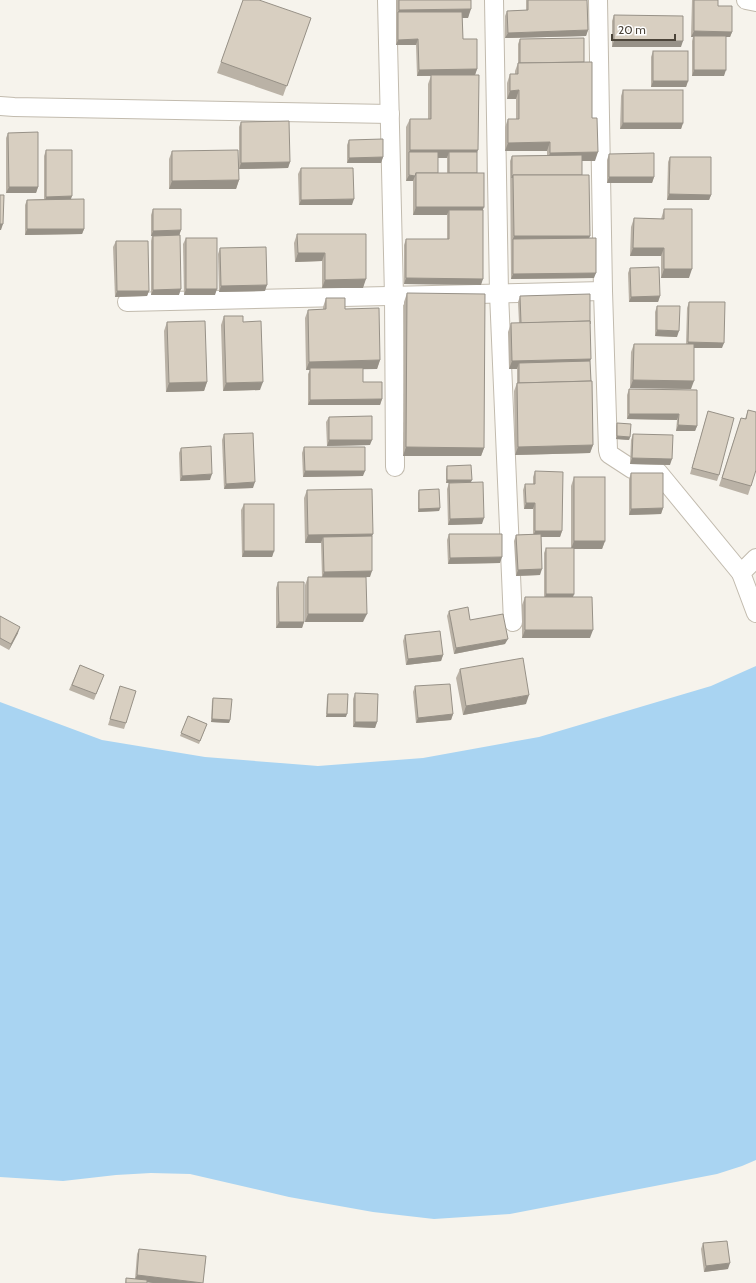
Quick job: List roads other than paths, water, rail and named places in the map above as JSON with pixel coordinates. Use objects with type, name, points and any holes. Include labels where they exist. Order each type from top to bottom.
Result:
[{"type":"street","points":[[387,0],[394,296],[395,467]]},
{"type":"street","points":[[494,0],[499,293],[513,622]]},
{"type":"street","points":[[598,0],[603,291],[609,454],[632,469],[658,472],[741,573],[756,613]]},
{"type":"street","points":[[746,0],[756,2]]},
{"type":"street","points":[[0,106],[390,114]]},
{"type":"street","points":[[128,302],[603,291]]},
{"type":"street","points":[[741,573],[756,558]]},
{"type":"water","points":[[756,666],[756,1160],[717,1174],[510,1214],[434,1219],[373,1212],[289,1197],[190,1174],[151,1173],[63,1181],[0,1177],[0,702],[102,740],[205,757],[318,766],[423,758],[539,737],[711,686]]}]
